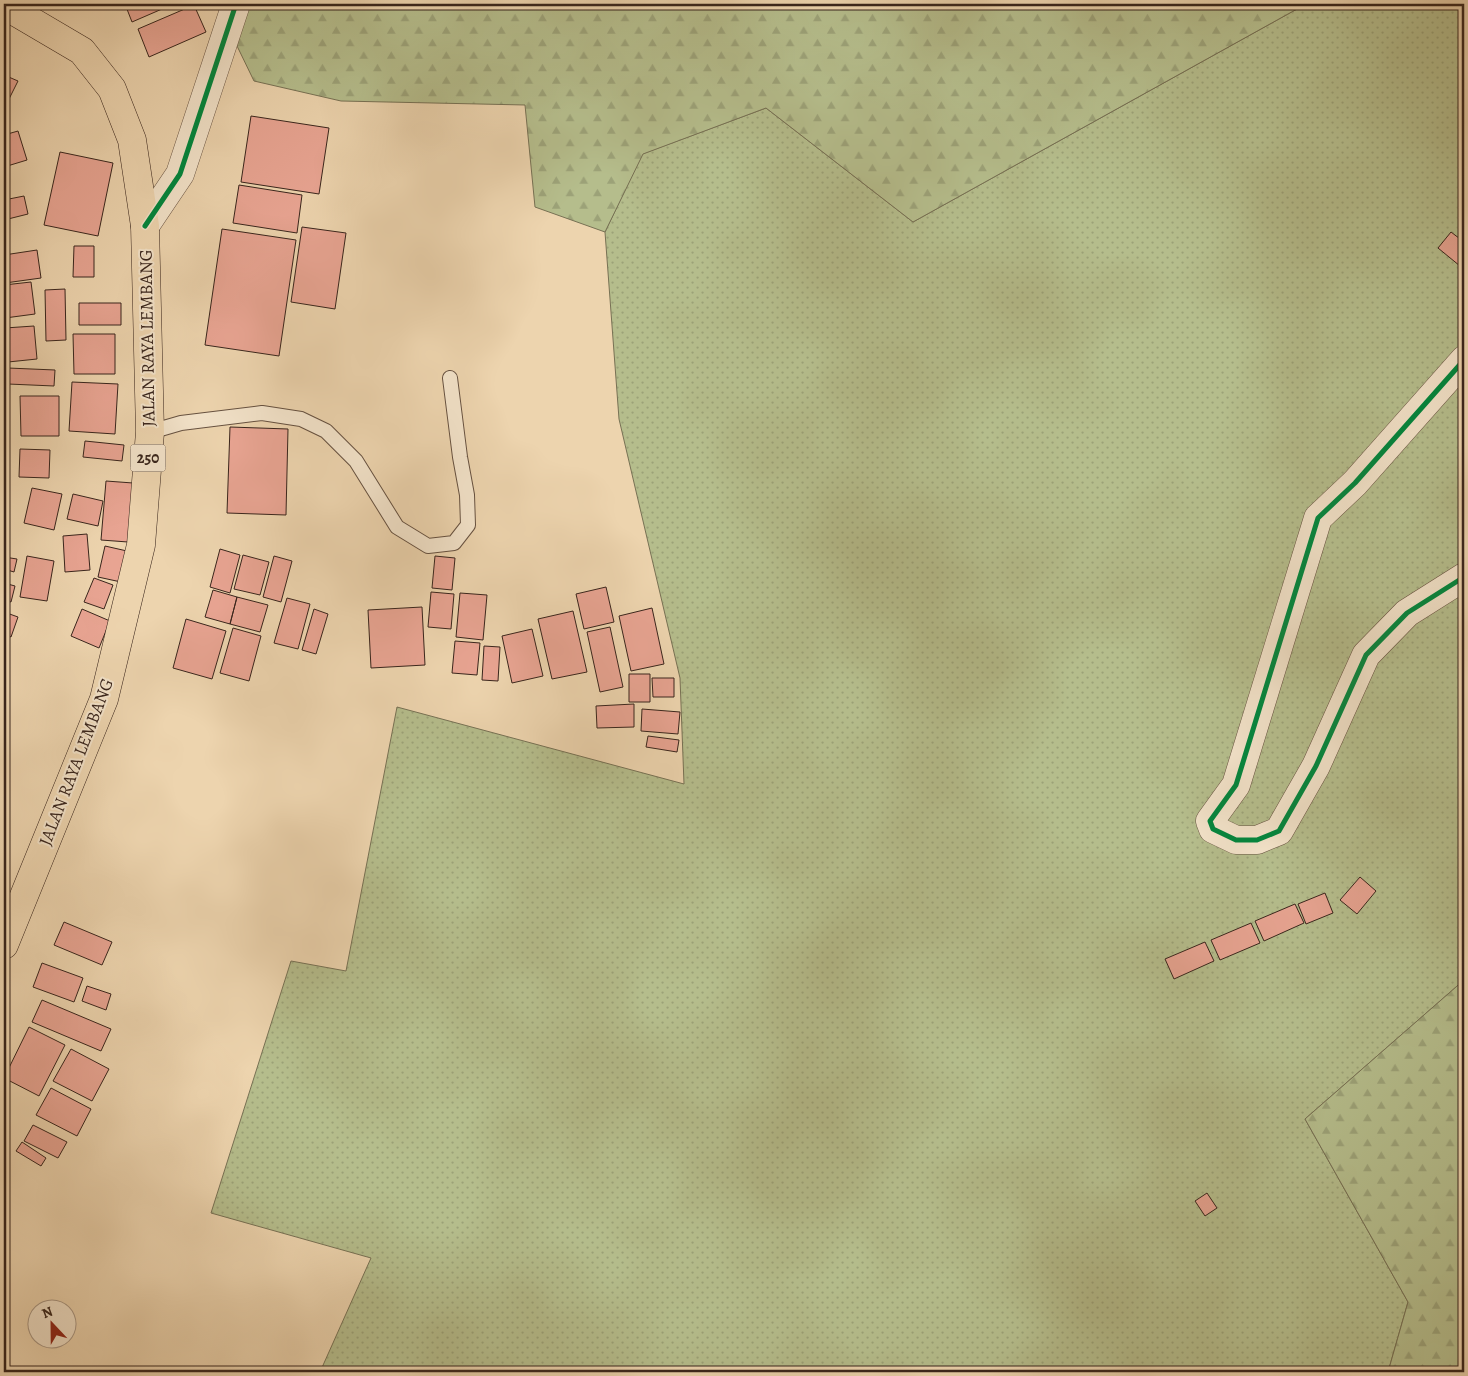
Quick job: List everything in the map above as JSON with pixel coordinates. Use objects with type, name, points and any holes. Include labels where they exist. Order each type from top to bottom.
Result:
[{"type":"main road","name":"JALAN RAYA LEMBANG","points":[[4,9],[14,11],[82,51],[112,89],[132,140],[145,226],[150,432],[141,545],[104,699],[4,945]]},
{"type":"street","points":[[145,226],[180,174],[236,4]]},
{"type":"street","points":[[1464,360],[1355,484],[1318,518],[1236,785],[1210,822],[1213,829],[1236,840],[1257,840],[1279,831],[1316,766],[1366,655],[1407,613],[1464,578]]},
{"type":"lane","points":[[150,432],[181,423],[262,413],[301,419],[326,431],[356,461],[397,528],[428,546],[454,543],[468,525],[467,495],[450,378]]},
{"type":"green space","points":[[226,4],[1306,4],[913,222],[766,108],[643,154],[605,232],[535,207],[525,105],[341,101],[254,81],[222,15]]},
{"type":"green space","points":[[1306,4],[1464,4],[1464,980],[1305,1119],[1408,1302],[1388,1372],[320,1372],[371,1258],[211,1213],[291,961],[346,971],[397,707],[684,784],[680,678],[619,419],[605,232],[642,154],[766,108],[913,222]]},
{"type":"green space","points":[[1464,980],[1464,1372],[1388,1372],[1408,1302],[1305,1119]]},
{"type":"building","points":[[125,4],[159,4],[162,9],[132,22]]},
{"type":"building","points":[[194,5],[206,32],[149,57],[138,29]]},
{"type":"building","points":[[4,75],[18,81],[6,105],[4,104]]},
{"type":"building","points":[[251,116],[329,128],[319,194],[241,182]]},
{"type":"building","points":[[18,131],[27,160],[4,167],[4,135]]},
{"type":"building","points":[[60,152],[113,163],[98,236],[44,225]]},
{"type":"building","points":[[239,185],[302,195],[297,233],[233,223]]},
{"type":"building","points":[[24,196],[28,214],[4,220],[4,200]]},
{"type":"building","points":[[302,227],[346,233],[335,309],[291,302]]},
{"type":"building","points":[[222,229],[296,240],[279,356],[205,345]]},
{"type":"building","points":[[1451,232],[1464,242],[1464,262],[1460,266],[1438,248]]},
{"type":"building","points":[[74,246],[94,246],[94,277],[73,277]]},
{"type":"building","points":[[37,250],[41,278],[5,283],[4,255]]},
{"type":"building","points":[[31,282],[35,314],[5,318],[4,285]]},
{"type":"building","points":[[65,289],[66,340],[46,341],[45,290]]},
{"type":"building","points":[[79,303],[121,303],[121,325],[79,325]]},
{"type":"building","points":[[34,326],[37,359],[8,362],[5,328]]},
{"type":"building","points":[[73,334],[115,334],[115,374],[74,374]]},
{"type":"building","points":[[8,368],[55,370],[54,386],[8,384]]},
{"type":"building","points":[[72,382],[118,384],[115,434],[69,431]]},
{"type":"building","points":[[20,396],[59,396],[59,436],[21,436]]},
{"type":"building","points":[[230,427],[288,429],[286,515],[227,513]]},
{"type":"building","points":[[85,441],[124,445],[122,461],[83,457]]},
{"type":"building","points":[[20,449],[50,450],[49,478],[19,477]]},
{"type":"building","points":[[106,481],[133,483],[128,542],[101,540]]},
{"type":"building","points":[[32,488],[62,494],[54,530],[24,523]]},
{"type":"building","points":[[73,494],[103,501],[98,526],[67,519]]},
{"type":"building","points":[[87,534],[90,570],[65,572],[63,536]]},
{"type":"building","points":[[105,546],[127,551],[121,582],[98,577]]},
{"type":"building","points":[[220,549],[240,555],[230,593],[210,587]]},
{"type":"building","points":[[243,555],[269,562],[260,595],[234,589]]},
{"type":"building","points":[[27,556],[54,561],[47,601],[20,597]]},
{"type":"building","points":[[274,556],[292,561],[281,602],[263,597]]},
{"type":"building","points":[[435,556],[455,558],[452,590],[432,588]]},
{"type":"building","points":[[4,557],[17,559],[14,572],[4,569]]},
{"type":"building","points":[[94,578],[113,585],[104,609],[84,602]]},
{"type":"building","points":[[4,583],[15,586],[11,602],[4,600]]},
{"type":"building","points":[[606,587],[614,622],[584,629],[576,594]]},
{"type":"building","points":[[213,590],[237,597],[230,624],[205,617]]},
{"type":"building","points":[[431,592],[454,594],[451,629],[428,627]]},
{"type":"building","points":[[460,593],[487,595],[483,640],[456,637]]},
{"type":"building","points":[[237,597],[268,605],[260,632],[230,624]]},
{"type":"building","points":[[287,598],[310,604],[298,649],[274,643]]},
{"type":"building","points":[[422,607],[425,665],[371,668],[368,610]]},
{"type":"building","points":[[652,608],[664,664],[631,671],[619,616]]},
{"type":"building","points":[[82,609],[110,621],[99,648],[71,636]]},
{"type":"building","points":[[314,609],[328,614],[316,654],[302,650]]},
{"type":"building","points":[[573,611],[587,672],[552,679],[538,619]]},
{"type":"building","points":[[4,612],[18,617],[11,637],[4,634]]},
{"type":"building","points":[[186,619],[226,631],[212,679],[173,668]]},
{"type":"building","points":[[610,627],[623,687],[600,692],[587,632]]},
{"type":"building","points":[[233,628],[261,636],[249,681],[220,673]]},
{"type":"building","points":[[532,629],[543,676],[512,683],[502,636]]},
{"type":"building","points":[[455,641],[480,643],[477,675],[452,673]]},
{"type":"building","points":[[484,646],[500,647],[498,681],[482,680]]},
{"type":"building","points":[[629,674],[650,674],[650,702],[629,702]]},
{"type":"building","points":[[652,678],[674,678],[674,697],[653,697]]},
{"type":"building","points":[[634,704],[634,727],[597,728],[596,706]]},
{"type":"building","points":[[642,709],[680,712],[678,734],[641,731]]},
{"type":"building","points":[[648,736],[679,740],[677,752],[646,747]]},
{"type":"building","points":[[1360,877],[1376,891],[1357,914],[1340,900]]},
{"type":"building","points":[[1325,893],[1333,913],[1306,924],[1298,904]]},
{"type":"building","points":[[1295,904],[1304,923],[1264,941],[1255,921]]},
{"type":"building","points":[[64,922],[112,942],[102,965],[54,945]]},
{"type":"building","points":[[1251,923],[1260,943],[1220,960],[1211,940]]},
{"type":"building","points":[[1205,942],[1214,961],[1174,979],[1165,959]]},
{"type":"building","points":[[42,963],[83,978],[74,1002],[33,987]]},
{"type":"building","points":[[87,986],[111,994],[106,1010],[82,1001]]},
{"type":"building","points":[[42,1000],[111,1029],[101,1051],[32,1022]]},
{"type":"building","points":[[29,1027],[65,1045],[39,1096],[4,1078]]},
{"type":"building","points":[[71,1049],[109,1069],[92,1101],[53,1081]]},
{"type":"building","points":[[51,1088],[91,1109],[77,1136],[36,1115]]},
{"type":"building","points":[[33,1125],[67,1142],[58,1158],[24,1141]]},
{"type":"building","points":[[22,1142],[46,1158],[41,1166],[16,1151]]},
{"type":"building","points":[[1207,1193],[1217,1208],[1205,1216],[1195,1201]]},
{"type":"cycle path","points":[[145,226],[180,174],[236,4]]},
{"type":"cycle path","points":[[1464,360],[1355,483],[1318,518],[1236,785],[1210,821],[1213,829],[1236,840],[1257,840],[1279,831],[1316,766],[1366,655],[1407,613],[1464,577]]}]
